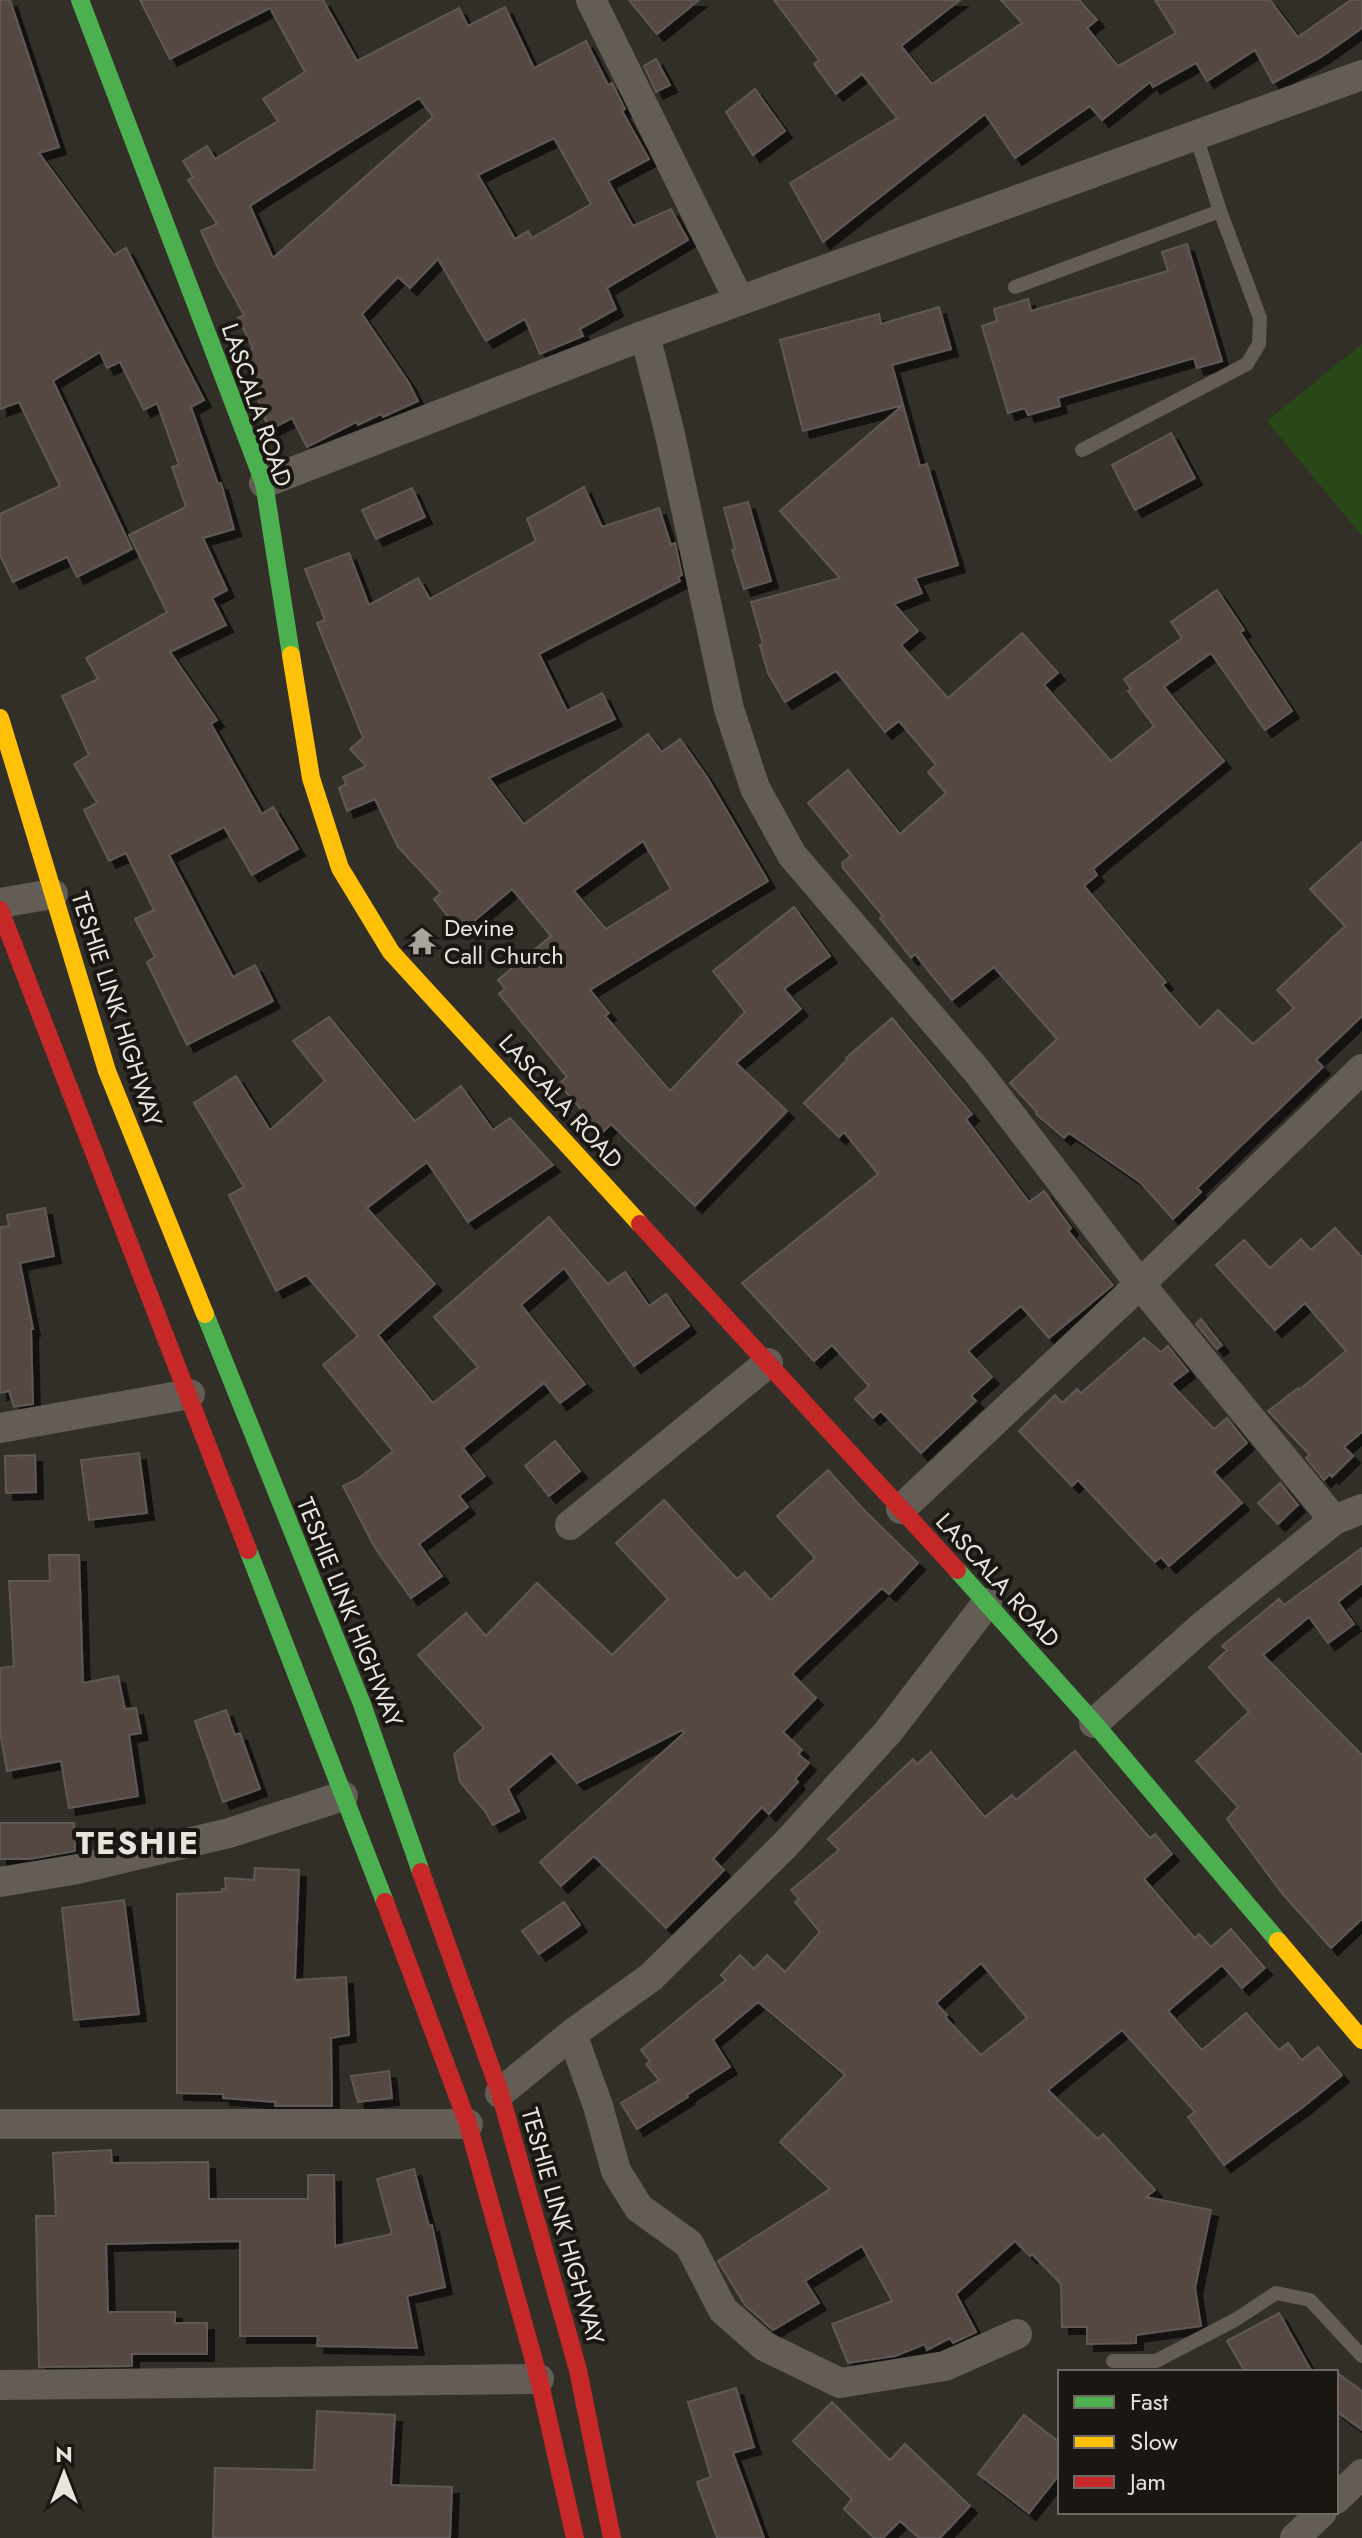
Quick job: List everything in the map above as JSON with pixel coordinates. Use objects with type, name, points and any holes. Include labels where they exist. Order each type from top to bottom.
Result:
[{"type":"main road","name":"LASCALA ROAD","points":[[80,0],[264,483],[311,778],[340,868],[391,952],[987,1603],[1094,1723],[1362,2040]]},
{"type":"main road","name":"TESHIE LINK HIGHWAY","points":[[0,718],[107,1071],[362,1704],[500,2093],[578,2370],[612,2538]]},
{"type":"main road","points":[[0,910],[190,1394],[468,2124],[539,2379],[575,2538]]},
{"type":"street","points":[[591,0],[739,300]]},
{"type":"street","points":[[264,483],[739,300],[1362,75]]},
{"type":"street","points":[[645,335],[669,430],[729,709],[755,788],[792,855],[977,1071],[1140,1284],[1348,1515],[1204,1625],[1094,1723]]},
{"type":"street","points":[[0,903],[53,894]]},
{"type":"street","points":[[901,1509],[1362,1069]]},
{"type":"street","points":[[570,1525],[768,1363]]},
{"type":"street","points":[[0,1428],[190,1394]]},
{"type":"street","points":[[500,2093],[572,2034],[651,1977],[785,1845],[888,1732],[987,1603]]},
{"type":"street","points":[[0,1882],[78,1869],[229,1833],[343,1796]]},
{"type":"street","points":[[572,2034],[598,2106],[616,2171],[639,2208],[689,2244],[723,2310],[764,2346],[840,2383],[945,2366],[1017,2334]]},
{"type":"street","points":[[0,2124],[468,2124]]},
{"type":"street","points":[[0,2385],[539,2379]]},
{"type":"street","points":[[1338,2497],[1362,2474]]},
{"type":"street","points":[[1295,2538],[1320,2514]]},
{"type":"lane","points":[[1082,450],[1247,364],[1259,344],[1260,318],[1196,136]]},
{"type":"lane","points":[[1015,287],[1220,211]]},
{"type":"lane","points":[[1113,2361],[1156,2361],[1235,2320],[1276,2293],[1310,2300],[1362,2356]]},
{"type":"green space","points":[[1362,344],[1362,536],[1267,421]]},
{"type":"building","points":[[0,0],[10,0],[59,147],[39,153],[114,255],[126,248],[204,400],[191,407],[218,484],[221,483],[234,529],[203,538],[227,590],[212,598],[226,625],[170,652],[217,720],[211,724],[262,814],[273,807],[298,849],[252,875],[224,827],[169,855],[233,977],[255,965],[273,1001],[187,1045],[147,962],[155,957],[135,919],[154,910],[126,853],[109,861],[84,810],[97,803],[74,764],[89,755],[62,696],[98,679],[86,658],[167,612],[129,535],[186,507],[172,467],[179,465],[157,403],[144,410],[120,362],[107,368],[100,352],[53,381],[132,549],[77,577],[67,557],[13,582],[0,555],[0,514],[60,486],[19,402],[0,409]]},
{"type":"building","points":[[140,0],[323,0],[357,61],[459,8],[468,26],[505,7],[534,68],[586,41],[608,85],[612,83],[625,109],[622,111],[649,159],[608,181],[633,226],[671,209],[688,240],[607,288],[616,309],[580,329],[583,336],[540,354],[525,319],[486,341],[438,259],[410,288],[398,277],[362,314],[418,401],[383,417],[381,414],[358,425],[356,422],[307,447],[292,418],[269,430],[254,389],[259,387],[254,378],[258,375],[245,352],[253,348],[238,318],[244,315],[201,231],[217,224],[188,180],[193,177],[183,161],[207,146],[215,159],[278,121],[263,99],[305,72],[270,8],[170,59]],"holes":[[[419,98],[433,117],[273,258],[250,206]],[[554,138],[591,204],[532,238],[528,231],[515,239],[478,175]]]},
{"type":"building","points":[[629,0],[699,0],[657,34]]},
{"type":"building","points":[[774,0],[960,0],[901,46],[932,84],[1022,23],[1001,0],[1079,0],[1097,20],[1087,28],[1118,66],[1176,33],[1155,0],[1270,0],[1298,37],[1351,0],[1362,0],[1362,28],[1321,57],[1273,83],[1255,50],[1207,81],[1196,63],[1153,87],[1150,82],[1102,120],[1090,106],[1015,158],[985,114],[823,242],[790,183],[897,118],[862,74],[836,94],[814,64],[819,60]]},
{"type":"building","points":[[656,59],[670,85],[656,92],[644,66]]},
{"type":"building","points":[[755,89],[785,131],[753,155],[726,112]]},
{"type":"building","points":[[1187,244],[1222,361],[1197,368],[1194,358],[1058,398],[1060,406],[1028,415],[1025,408],[1008,413],[982,326],[997,321],[994,309],[1028,299],[1031,311],[1168,271],[1162,252]]},
{"type":"building","points":[[939,307],[951,349],[892,365],[903,405],[803,431],[780,340],[879,314],[881,324]]},
{"type":"building","points":[[903,405],[920,466],[927,464],[958,565],[915,578],[922,593],[894,604],[918,631],[901,645],[948,698],[1022,633],[1058,673],[1044,685],[1111,761],[1154,726],[1128,691],[1131,689],[1124,679],[1182,638],[1171,622],[1217,590],[1244,630],[1240,632],[1292,711],[1265,730],[1211,653],[1164,687],[1224,761],[1093,869],[1097,875],[1084,886],[1166,982],[1162,985],[1200,1028],[1218,1010],[1253,1044],[1294,1008],[1277,990],[1345,926],[1310,889],[1362,842],[1362,1016],[1316,1060],[1323,1067],[1197,1188],[1201,1192],[1173,1219],[1141,1183],[1069,1133],[1064,1138],[1036,1114],[1010,1083],[1057,1039],[994,967],[952,1000],[915,954],[911,958],[880,918],[883,916],[843,868],[842,863],[851,856],[808,803],[848,770],[900,834],[946,793],[928,772],[936,765],[899,721],[885,732],[836,671],[785,702],[768,673],[751,602],[840,578],[780,511]]},
{"type":"building","points":[[1171,433],[1195,478],[1135,510],[1112,465]]},
{"type":"building","points":[[584,487],[602,527],[659,508],[671,545],[675,543],[682,575],[678,577],[680,581],[539,654],[567,711],[602,693],[615,719],[489,778],[524,824],[648,734],[662,752],[680,739],[707,777],[768,881],[590,990],[609,1013],[605,1016],[670,1091],[745,1012],[713,971],[794,907],[830,956],[784,989],[801,1009],[736,1063],[787,1111],[695,1206],[611,1124],[602,1133],[559,1084],[567,1077],[499,994],[505,989],[498,980],[551,936],[512,889],[461,932],[434,899],[441,893],[398,847],[375,799],[347,811],[339,788],[346,784],[343,777],[366,766],[350,749],[363,738],[317,623],[325,620],[305,569],[349,553],[369,605],[418,578],[430,599],[536,541],[527,519]],"holes":[[[643,841],[671,889],[606,929],[574,891]]]},
{"type":"building","points":[[412,488],[425,517],[376,539],[362,510]]},
{"type":"building","points":[[748,502],[771,581],[744,589],[724,508]]},
{"type":"building","points":[[329,1017],[415,1121],[461,1086],[493,1130],[510,1118],[553,1165],[468,1222],[427,1162],[367,1208],[435,1284],[378,1335],[433,1403],[478,1367],[434,1317],[549,1217],[608,1284],[625,1272],[649,1306],[666,1294],[689,1326],[634,1366],[564,1268],[521,1305],[585,1384],[560,1403],[544,1383],[463,1448],[485,1476],[459,1496],[468,1507],[419,1544],[442,1576],[411,1598],[375,1548],[343,1486],[358,1479],[393,1451],[323,1365],[358,1336],[306,1275],[276,1291],[229,1195],[244,1187],[194,1103],[236,1076],[270,1130],[325,1081],[293,1041]]},
{"type":"building","points":[[892,1018],[972,1114],[966,1119],[1029,1202],[1044,1191],[1071,1228],[1068,1231],[1113,1285],[1049,1338],[1021,1306],[968,1351],[992,1377],[971,1396],[976,1401],[921,1453],[881,1411],[873,1418],[855,1399],[869,1386],[832,1345],[814,1361],[742,1283],[878,1174],[844,1132],[839,1137],[804,1103],[846,1058]]},
{"type":"building","points":[[45,1208],[54,1256],[20,1263],[33,1329],[33,1404],[14,1407],[9,1391],[0,1393],[0,1227],[9,1226],[7,1215]]},
{"type":"building","points":[[1335,1228],[1362,1257],[1362,1432],[1344,1447],[1353,1456],[1332,1477],[1330,1474],[1324,1480],[1306,1458],[1310,1455],[1268,1411],[1346,1351],[1305,1303],[1275,1330],[1216,1265],[1244,1240],[1270,1268],[1301,1239],[1311,1250]]},
{"type":"building","points":[[1201,1319],[1222,1345],[1217,1349],[1196,1324]]},
{"type":"building","points":[[1144,1338],[1161,1352],[1168,1346],[1188,1371],[1171,1384],[1214,1429],[1227,1418],[1247,1443],[1214,1472],[1242,1503],[1169,1566],[1161,1557],[1155,1562],[1078,1480],[1072,1486],[1019,1431],[1055,1395],[1062,1403],[1077,1389],[1081,1393]]},
{"type":"building","points":[[555,1441],[580,1471],[549,1496],[525,1466]]},
{"type":"building","points":[[139,1453],[147,1513],[89,1520],[81,1460]]},
{"type":"building","points":[[35,1455],[36,1492],[6,1493],[5,1456]]},
{"type":"building","points":[[828,1470],[918,1563],[889,1594],[882,1588],[792,1674],[816,1698],[783,1732],[802,1750],[798,1754],[809,1763],[795,1779],[798,1782],[769,1814],[762,1807],[713,1859],[724,1870],[666,1928],[594,1856],[561,1886],[540,1862],[684,1733],[682,1730],[577,1783],[551,1753],[508,1789],[519,1811],[493,1825],[460,1782],[454,1754],[484,1728],[418,1655],[466,1613],[486,1636],[537,1583],[612,1655],[668,1599],[616,1543],[664,1500],[737,1579],[745,1572],[771,1600],[815,1558],[777,1516]]},
{"type":"building","points":[[1280,1483],[1298,1505],[1278,1524],[1258,1503]]},
{"type":"building","points":[[1362,1548],[1362,1583],[1338,1602],[1354,1624],[1328,1643],[1309,1617],[1263,1655],[1362,1755],[1362,1919],[1331,1948],[1281,1892],[1227,1819],[1238,1807],[1196,1761],[1249,1712],[1209,1667],[1227,1650],[1222,1646],[1279,1599],[1284,1605]]},
{"type":"building","points":[[49,1555],[79,1555],[83,1683],[118,1676],[125,1709],[136,1708],[141,1733],[129,1735],[138,1796],[69,1808],[61,1761],[7,1771],[0,1732],[0,1668],[14,1666],[9,1581],[50,1581]]},
{"type":"building","points":[[226,1710],[235,1735],[240,1733],[260,1789],[223,1802],[195,1721]]},
{"type":"building","points":[[1075,1751],[1150,1838],[1155,1834],[1172,1854],[1144,1879],[1195,1938],[1199,1934],[1211,1947],[1231,1929],[1265,1968],[1242,1988],[1222,1965],[1168,2011],[1202,2050],[1246,2013],[1279,2050],[1288,2043],[1302,2060],[1318,2047],[1342,2075],[1224,2165],[1188,2117],[1195,2112],[1122,2030],[1048,2090],[1098,2139],[1103,2134],[1155,2190],[1146,2197],[1211,2210],[1195,2288],[1201,2326],[1136,2335],[1136,2343],[1087,2344],[1087,2327],[1062,2327],[1061,2284],[1015,2241],[956,2294],[976,2332],[953,2343],[950,2338],[927,2350],[925,2344],[895,2356],[848,2363],[832,2324],[892,2301],[862,2246],[805,2281],[819,2303],[773,2330],[745,2305],[718,2261],[830,2189],[780,2142],[845,2075],[758,2002],[713,2040],[730,2067],[637,2129],[621,2103],[659,2080],[646,2064],[650,2061],[641,2050],[726,1980],[721,1975],[740,1955],[754,1969],[767,1955],[785,1972],[820,1932],[795,1902],[799,1899],[791,1890],[839,1850],[828,1839],[913,1759],[917,1764],[931,1752],[985,1817],[1012,1795],[1016,1800]],"holes":[[[981,1963],[1027,2018],[981,2055],[936,2003]]]},
{"type":"building","points":[[0,1823],[74,1823],[75,1851],[30,1859],[0,1859]]},
{"type":"building","points":[[255,1868],[299,1870],[295,1980],[346,1977],[349,2035],[331,2038],[332,2106],[275,2106],[275,2102],[223,2098],[223,2094],[177,2093],[177,1894],[222,1892],[226,1888],[225,1878],[254,1880]]},
{"type":"building","points":[[124,1900],[139,2014],[74,2020],[62,1908]]},
{"type":"building","points":[[564,1902],[580,1925],[539,1954],[522,1931]]},
{"type":"building","points":[[389,2071],[392,2098],[358,2102],[351,2076]]},
{"type":"building","points":[[111,2150],[112,2163],[208,2162],[209,2199],[308,2199],[308,2175],[334,2175],[335,2246],[392,2234],[377,2179],[414,2169],[429,2226],[432,2225],[445,2287],[407,2296],[417,2348],[317,2346],[318,2336],[240,2336],[240,2241],[106,2244],[108,2312],[175,2312],[175,2323],[207,2323],[207,2354],[132,2354],[132,2366],[39,2367],[36,2216],[56,2216],[53,2153]]},
{"type":"building","points":[[1279,2313],[1311,2370],[1244,2370],[1227,2341]]},
{"type":"building","points":[[1338,2373],[1362,2391],[1362,2430],[1338,2412]]},
{"type":"building","points":[[736,2388],[754,2447],[733,2453],[764,2538],[717,2538],[697,2482],[711,2477],[688,2402]]},
{"type":"building","points":[[832,2402],[890,2460],[905,2444],[970,2506],[940,2538],[919,2538],[900,2521],[883,2538],[874,2538],[844,2509],[852,2499],[793,2441]]},
{"type":"building","points":[[317,2411],[395,2415],[391,2485],[452,2487],[450,2538],[213,2538],[215,2468],[314,2470]]},
{"type":"building","points":[[1024,2415],[1058,2441],[1058,2477],[1029,2513],[978,2474]]},
{"type":"traffic: fast","points":[[80,0],[264,483],[291,655]]},
{"type":"traffic: fast","points":[[205,1314],[362,1704],[421,1872]]},
{"type":"traffic: fast","points":[[248,1550],[385,1902]]},
{"type":"traffic: fast","points":[[957,1570],[1094,1723],[1278,1941]]},
{"type":"traffic: slow","points":[[291,655],[311,778],[340,868],[391,952],[640,1224]]},
{"type":"traffic: slow","points":[[0,718],[107,1071],[205,1314]]},
{"type":"traffic: slow","points":[[1278,1941],[1362,2040]]},
{"type":"traffic: jam","points":[[0,910],[248,1550]]},
{"type":"traffic: jam","points":[[640,1224],[957,1570]]},
{"type":"traffic: jam","points":[[421,1872],[500,2093],[578,2370],[612,2538]]},
{"type":"traffic: jam","points":[[385,1902],[468,2124],[539,2379],[575,2538]]},
{"type":"place","name":"Devine Call Church","points":[[422,941]]},
{"type":"district","name":"TESHIE","points":[[138,1843]]}]
